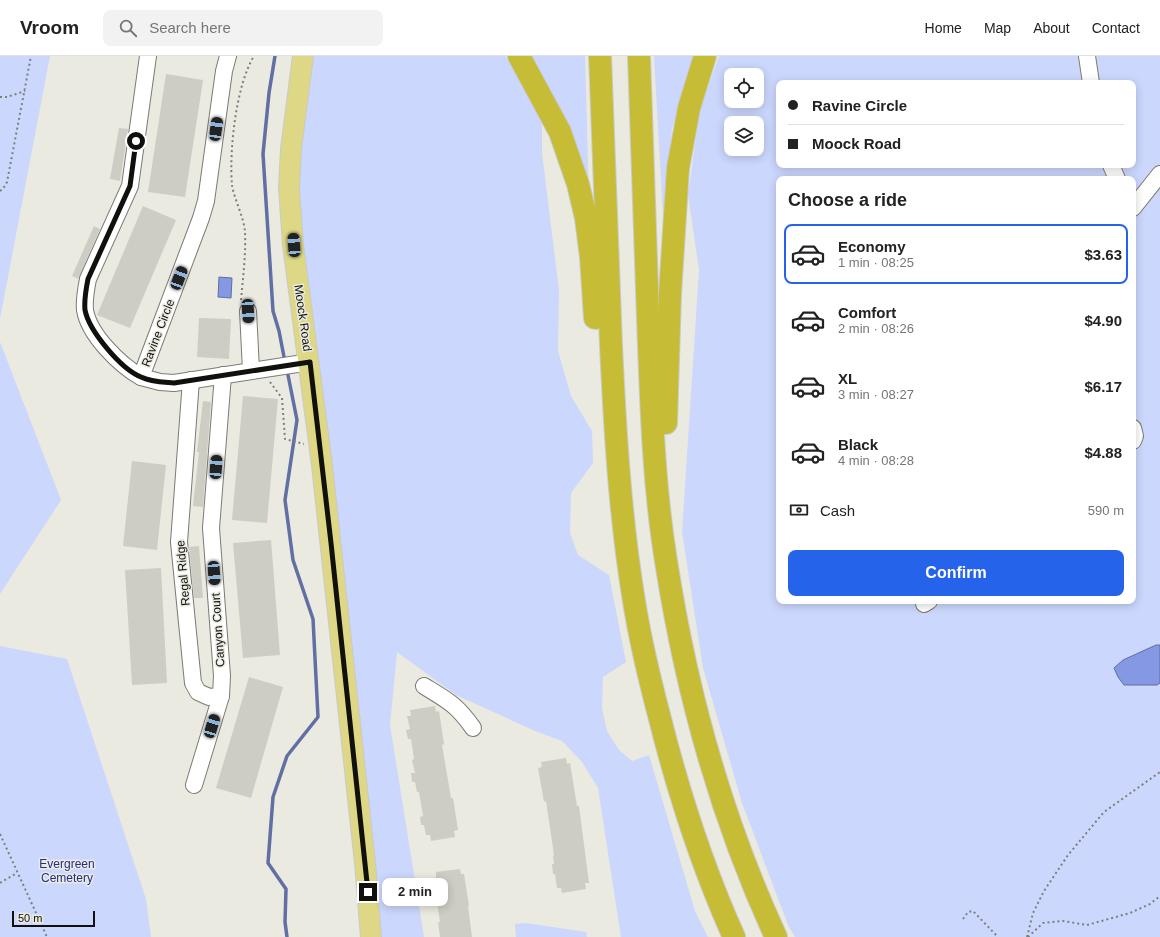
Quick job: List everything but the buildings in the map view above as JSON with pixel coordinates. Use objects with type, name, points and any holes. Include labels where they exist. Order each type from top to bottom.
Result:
[{"type":"highway","points":[[519,56],[560,132],[578,184],[586,218],[591,257],[596,331],[614,399]]},
{"type":"highway","points":[[600,56],[617,458],[634,601],[648,671],[671,764],[694,837],[734,937]]},
{"type":"highway","points":[[639,56],[649,358],[655,469],[666,560],[686,669],[722,800],[745,863],[776,937]]},
{"type":"highway","points":[[655,469],[666,430],[670,294],[678,168],[689,108],[705,56]]},
{"type":"main road","name":"Moock Road","points":[[303,56],[291,149],[289,188],[294,253],[303,363],[337,605],[365,863],[371,937]]},
{"type":"street","name":"Ravine Circle","points":[[148,56],[130,186],[88,279],[85,295],[85,310],[90,325],[98,339],[129,370],[141,377],[160,382],[174,383],[303,363]]},
{"type":"street","name":"Ravine Circle","points":[[141,377],[206,201],[224,71],[228,56]]},
{"type":"street","points":[[1087,56],[1091,80]]},
{"type":"street","points":[[1136,200],[1160,174]]},
{"type":"street","points":[[248,311],[251,370]]},
{"type":"street","name":"Canyon Court","points":[[194,786],[221,696],[222,676],[211,528],[223,375]]},
{"type":"street","name":"Regal Ridge","points":[[191,380],[179,542],[193,684],[198,692],[209,697],[221,696]]},
{"type":"street","points":[[424,686],[450,702],[462,713],[473,728]]},
{"type":"path","points":[[0,191],[7,182],[31,56]]},
{"type":"path","points":[[248,311],[240,310],[245,258],[245,234],[232,186],[232,152],[234,126],[243,82],[249,64],[254,56]]},
{"type":"path","points":[[0,97],[7,97],[25,91]]},
{"type":"path","points":[[251,370],[268,378],[282,398],[285,439],[303,444]]},
{"type":"path","points":[[1028,937],[1033,913],[1044,891],[1068,855],[1104,812],[1160,772]]},
{"type":"path","points":[[0,834],[47,937]]},
{"type":"path","points":[[0,883],[17,873]]},
{"type":"path","points":[[1028,937],[1043,923],[1062,921],[1087,925],[1130,912],[1150,904],[1160,896]]},
{"type":"path","points":[[963,918],[972,910],[998,937]]},
{"type":"green space","points":[[0,56],[50,56],[0,319]]},
{"type":"green space","points":[[309,56],[506,56],[542,115],[542,153],[559,290],[558,351],[571,396],[592,431],[593,463],[571,493],[570,533],[578,555],[609,575],[626,662],[603,677],[602,708],[607,731],[619,750],[632,761],[649,755],[695,911],[708,937],[621,937],[598,788],[582,762],[562,741],[535,731],[456,695],[397,652],[390,725],[424,937],[376,937],[323,406],[299,209],[297,128]]},
{"type":"green space","points":[[527,56],[585,56],[589,198]]},
{"type":"green space","points":[[654,56],[694,56],[672,129],[663,216]]},
{"type":"green space","points":[[719,56],[1160,56],[1160,937],[795,937],[788,925],[742,803],[703,668],[682,532],[699,270],[688,195],[700,109]]},
{"type":"green space","points":[[0,342],[61,500],[0,594]]},
{"type":"green space","name":"Evergreen Cemetery","points":[[0,646],[67,659],[146,899],[151,937],[0,937]]},
{"type":"green space","points":[[526,923],[586,932],[587,937],[516,937],[515,924]]},
{"type":"water","points":[[219,277],[232,278],[231,298],[218,297]]},
{"type":"water","points":[[1156,645],[1160,645],[1160,683],[1157,685],[1124,685],[1114,668],[1123,660]]},
{"type":"waterway","points":[[275,56],[269,93],[263,154],[273,311],[279,331],[285,362]]},
{"type":"waterway","points":[[287,370],[297,420],[285,500],[293,560],[313,619],[318,717],[287,756],[273,797],[268,863],[286,889],[285,922],[287,937]]},
{"type":"route","points":[[136,141],[130,186],[88,279],[85,295],[85,310],[90,325],[98,339],[129,370],[141,377],[160,382],[174,383],[310,362],[368,892]]}]
